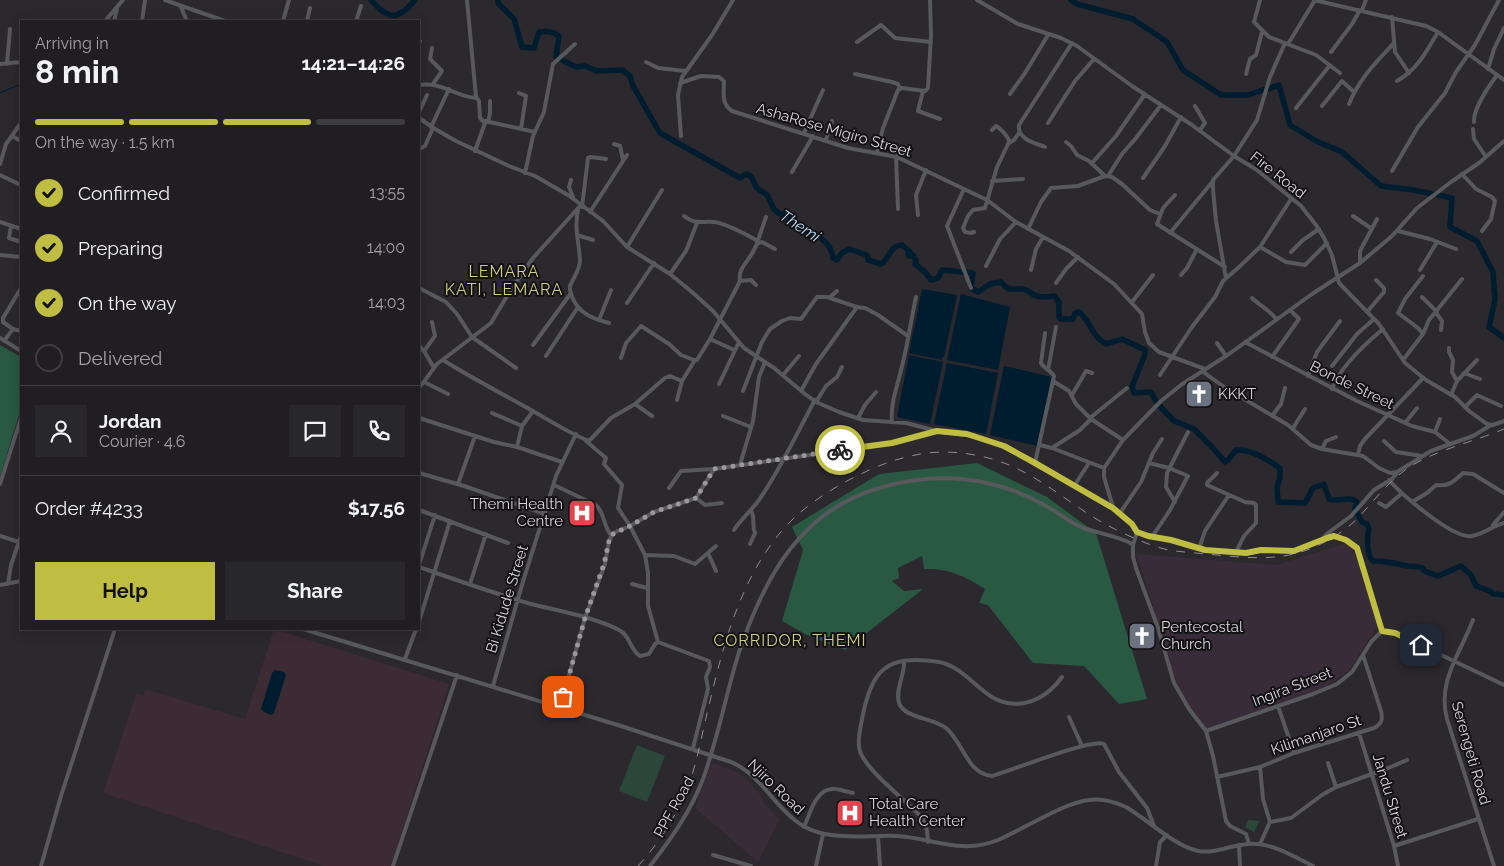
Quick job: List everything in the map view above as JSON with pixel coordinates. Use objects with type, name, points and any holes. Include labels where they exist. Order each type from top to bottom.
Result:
[{"type":"street","points":[[106,20],[123,0]]},
{"type":"street","points":[[142,20],[145,0]]},
{"type":"street","points":[[165,0],[214,20]]},
{"type":"street","points":[[180,0],[180,6],[187,20]]},
{"type":"street","points":[[283,20],[289,0]]},
{"type":"street","points":[[467,0],[476,98],[479,102],[480,118],[535,132]]},
{"type":"street","points":[[681,136],[682,122],[678,95],[680,83],[685,71],[703,49],[733,0]]},
{"type":"street","points":[[900,89],[923,91],[927,90],[929,85],[930,0]]},
{"type":"street","points":[[1260,0],[1254,22],[1262,32],[1269,37],[1316,55],[1340,73]]},
{"type":"street","points":[[1170,232],[1216,175],[1234,156],[1257,120],[1270,77],[1287,44],[1314,0],[1422,24],[1438,32],[1504,80]]},
{"type":"street","points":[[1331,52],[1352,24],[1366,0]]},
{"type":"street","points":[[1392,171],[1416,129],[1440,100],[1456,72],[1469,55],[1500,0],[1504,4]]},
{"type":"street","name":"Fire Road","points":[[979,1],[1014,22],[1072,43],[1257,170],[1304,209],[1319,229],[1334,261],[1337,278],[1344,289],[1383,329],[1403,360],[1423,378],[1458,399],[1484,422],[1491,425]]},
{"type":"street","points":[[114,20],[119,4]]},
{"type":"street","points":[[356,20],[361,6]]},
{"type":"street","points":[[307,20],[310,8]]},
{"type":"street","points":[[1392,17],[1396,55],[1409,73]]},
{"type":"street","points":[[857,42],[880,25],[895,38],[931,42]]},
{"type":"street","points":[[1488,69],[1504,28]]},
{"type":"street","points":[[7,64],[10,29]]},
{"type":"street","points":[[1246,74],[1250,59],[1256,55],[1262,32]]},
{"type":"street","points":[[1397,81],[1409,73],[1421,61],[1438,32]]},
{"type":"street","points":[[1010,94],[1048,34]]},
{"type":"street","points":[[974,232],[968,233],[963,231],[964,223],[973,210],[985,208],[1000,158],[1009,143],[1019,133],[1019,125],[1072,43]]},
{"type":"street","points":[[1349,104],[1354,92],[1371,67],[1394,43]]},
{"type":"street","points":[[525,172],[535,132],[544,112],[553,64],[575,44]]},
{"type":"street","points":[[432,48],[430,59],[442,70],[433,84]]},
{"type":"street","points":[[1048,123],[1075,82],[1094,59]]},
{"type":"street","points":[[0,64],[20,62]]},
{"type":"street","points":[[646,62],[658,68],[685,71]]},
{"type":"street","points":[[1296,108],[1330,65]]},
{"type":"street","points":[[855,74],[898,84],[900,89]]},
{"type":"street","name":"AshaRose Migiro Street","points":[[680,83],[701,76],[716,76],[724,82],[724,104],[727,108],[743,115],[848,148],[896,156],[987,200],[1016,222],[1078,257],[1114,284],[1142,314],[1145,332],[1150,344],[1159,352],[1203,370],[1224,387],[1293,428],[1308,443],[1322,449]]},
{"type":"street","points":[[1474,122],[1476,109],[1497,76]]},
{"type":"street","points":[[1322,106],[1341,81],[1354,92]]},
{"type":"street","points":[[420,85],[433,84],[470,98],[476,98]]},
{"type":"street","points":[[420,148],[425,146],[449,89]]},
{"type":"street","points":[[877,153],[885,121],[895,95],[900,89]]},
{"type":"street","points":[[804,133],[823,90]]},
{"type":"street","points":[[923,91],[918,111],[940,119]]},
{"type":"street","points":[[519,93],[526,96],[520,129]]},
{"type":"street","points":[[1092,163],[1116,136],[1145,94]]},
{"type":"street","points":[[420,110],[426,95]]},
{"type":"street","points":[[475,151],[490,110],[490,100]]},
{"type":"street","points":[[1028,229],[1041,202],[1051,188],[1078,186],[1107,176],[1161,105]]},
{"type":"street","points":[[1195,106],[1205,123],[1200,130]]},
{"type":"street","points":[[1143,178],[1165,146],[1181,117]]},
{"type":"street","points":[[420,119],[432,128],[475,151],[552,185],[574,199]]},
{"type":"street","points":[[826,140],[832,121]]},
{"type":"street","points":[[0,164],[4,148],[20,124]]},
{"type":"street","points":[[992,130],[996,126],[1000,128],[1009,139],[1009,143]]},
{"type":"street","points":[[1473,129],[1474,139],[1486,157]]},
{"type":"street","points":[[1019,133],[1023,137],[1045,147]]},
{"type":"street","points":[[12,136],[20,140]]},
{"type":"street","points":[[792,172],[813,136]]},
{"type":"street","points":[[1113,508],[1105,481],[1104,468],[1123,440],[1161,401],[1203,370],[1360,263],[1398,231],[1417,208],[1486,157],[1504,141]]},
{"type":"street","points":[[1066,142],[1077,154],[1092,163],[1107,176],[1122,184],[1150,210],[1160,214]]},
{"type":"street","points":[[614,144],[620,146],[623,160]]},
{"type":"street","points":[[590,212],[627,155]]},
{"type":"street","points":[[896,156],[898,209]]},
{"type":"street","points":[[606,158],[588,158],[577,216],[580,264],[571,285],[571,293],[578,307],[586,315],[609,323]]},
{"type":"street","points":[[918,215],[916,196],[926,170]]},
{"type":"street","points":[[1462,174],[1476,189],[1492,197],[1495,201],[1491,219],[1482,231]]},
{"type":"street","points":[[0,175],[20,185]]},
{"type":"street","points":[[992,181],[1023,179]]},
{"type":"street","points":[[571,180],[569,184],[570,191],[580,207],[606,224],[627,247],[670,274],[702,300],[738,342],[816,401],[858,418],[916,425],[937,431],[979,437],[1004,446],[1113,508],[1135,527],[1137,536],[1132,545],[1136,568],[1158,628],[1174,683],[1189,709],[1206,731],[1226,821],[1230,826],[1246,834],[1249,844]]},
{"type":"street","points":[[1213,181],[1216,221],[1226,278]]},
{"type":"street","points":[[627,247],[662,190]]},
{"type":"street","points":[[964,190],[948,226],[971,288]]},
{"type":"street","points":[[1175,195],[1160,214],[1157,224],[1225,267]]},
{"type":"street","points":[[1160,375],[1226,278],[1260,247],[1291,199]]},
{"type":"street","points":[[420,386],[443,360],[491,323],[510,291],[534,258],[580,207]]},
{"type":"street","points":[[684,216],[697,223],[714,222],[740,230],[757,242],[762,242],[775,249]]},
{"type":"street","points":[[1353,216],[1372,230]]},
{"type":"street","points":[[677,400],[682,381],[710,339],[740,280],[742,268],[751,256],[766,217]]},
{"type":"street","points":[[1360,263],[1360,251],[1377,219]]},
{"type":"street","points":[[0,222],[20,229]]},
{"type":"street","points":[[986,266],[1000,239],[1016,222]]},
{"type":"street","points":[[670,274],[686,251],[697,223]]},
{"type":"street","points":[[10,226],[9,238],[20,242]]},
{"type":"street","points":[[1291,252],[1303,240],[1319,229]]},
{"type":"street","points":[[1398,231],[1456,249]]},
{"type":"street","points":[[577,235],[593,240]]},
{"type":"street","points":[[1031,270],[1036,249],[1043,238]]},
{"type":"street","points":[[1420,270],[1437,242]]},
{"type":"street","points":[[1260,247],[1286,262],[1305,265],[1326,243]]},
{"type":"street","points":[[1181,275],[1197,249]]},
{"type":"street","points":[[0,255],[20,257]]},
{"type":"street","points":[[1056,284],[1066,269],[1078,257]]},
{"type":"street","points":[[627,303],[654,263]]},
{"type":"street","points":[[1132,302],[1153,275]]},
{"type":"street","points":[[1422,276],[1398,313],[1423,334]]},
{"type":"street","points":[[1403,360],[1423,334],[1426,324],[1462,279]]},
{"type":"street","points":[[740,280],[751,280],[756,284]]},
{"type":"street","points":[[1367,312],[1384,292],[1384,288],[1376,280]]},
{"type":"street","points":[[20,289],[6,310],[3,318],[3,322],[13,329],[20,331]]},
{"type":"street","points":[[420,289],[446,302],[457,314],[472,337],[516,368]]},
{"type":"street","points":[[599,320],[611,290]]},
{"type":"street","points":[[830,298],[837,291]]},
{"type":"street","points":[[533,345],[571,293]]},
{"type":"street","points":[[743,391],[764,338],[773,326],[790,318],[801,319],[817,297],[830,298],[865,308],[908,336]]},
{"type":"street","points":[[892,422],[891,411],[916,297]]},
{"type":"street","points":[[1422,297],[1442,320],[1441,330]]},
{"type":"street","points":[[1252,298],[1274,315],[1276,320]]},
{"type":"street","points":[[546,356],[578,307]]},
{"type":"street","points":[[801,391],[816,364],[857,307]]},
{"type":"street","points":[[1272,357],[1299,319],[1290,310]]},
{"type":"street","points":[[1332,366],[1357,334],[1374,319]]},
{"type":"street","points":[[1308,376],[1318,352],[1340,321]]},
{"type":"street","points":[[424,351],[435,336],[432,322]]},
{"type":"street","points":[[621,358],[626,343],[641,326],[669,344],[681,355],[695,360]]},
{"type":"street","points":[[1048,370],[1056,327]]},
{"type":"street","points":[[13,329],[2,340],[20,350]]},
{"type":"street","points":[[1332,389],[1338,375],[1364,346],[1383,329]]},
{"type":"street","points":[[1035,463],[1053,381],[1053,374],[1043,367],[1041,363],[1045,333]]},
{"type":"street","points":[[710,339],[734,350]]},
{"type":"street","points":[[719,384],[738,342]]},
{"type":"street","name":"Bonde Street","points":[[1245,342],[1332,389],[1405,423],[1435,432],[1450,444]]},
{"type":"street","points":[[1217,343],[1226,356]]},
{"type":"street","points":[[420,347],[434,368]]},
{"type":"street","points":[[1449,348],[1453,360],[1452,372],[1457,381]]},
{"type":"street","points":[[783,375],[799,356]]},
{"type":"street","points":[[443,360],[558,427],[586,440],[606,458],[605,464],[620,481],[622,488],[618,508],[645,555],[648,572],[648,606],[658,642]]},
{"type":"street","points":[[1452,395],[1457,381],[1477,360]]},
{"type":"street","points":[[740,465],[751,427],[759,377],[766,362]]},
{"type":"street","points":[[734,530],[762,496],[816,401],[826,386],[837,377],[842,367]]},
{"type":"street","points":[[1072,395],[1086,371],[1092,373]]},
{"type":"street","points":[[1464,373],[1480,379]]},
{"type":"street","points":[[586,440],[591,441],[611,418],[635,404],[667,376],[682,381]]},
{"type":"street","points":[[1358,456],[1362,443],[1423,378]]},
{"type":"street","points":[[1053,381],[1064,387],[1072,395],[1076,404],[1090,418],[1123,440]]},
{"type":"street","points":[[424,382],[448,394]]},
{"type":"street","points":[[1052,448],[1080,430],[1090,418],[1128,388]]},
{"type":"street","points":[[1272,416],[1281,404],[1285,388]]},
{"type":"street","points":[[858,418],[865,405],[876,392]]},
{"type":"street","points":[[1465,407],[1477,395],[1501,406]]},
{"type":"street","points":[[635,404],[652,416]]},
{"type":"street","points":[[1405,423],[1417,408]]},
{"type":"street","points":[[1293,428],[1305,410]]},
{"type":"street","points":[[517,447],[522,426],[533,412]]},
{"type":"street","points":[[492,413],[522,426]]},
{"type":"street","points":[[723,416],[751,427]]},
{"type":"street","points":[[420,418],[562,462]]},
{"type":"street","points":[[1435,432],[1440,419]]},
{"type":"street","points":[[1323,539],[1360,508],[1374,490],[1397,472],[1422,456],[1474,436],[1491,425],[1504,421]]},
{"type":"street","points":[[0,484],[20,422]]},
{"type":"street","points":[[669,488],[681,471],[714,469],[892,443],[937,431]]},
{"type":"street","points":[[1175,502],[1166,487],[1169,468],[1188,432]]},
{"type":"street","name":"Bi Kidude Street","points":[[493,686],[554,485],[562,462],[576,434]]},
{"type":"street","points":[[458,484],[475,436]]},
{"type":"street","points":[[1336,437],[1326,441],[1322,449],[1368,459],[1383,470],[1397,472]]},
{"type":"street","points":[[1120,513],[1136,489],[1150,464],[1153,453],[1162,439]]},
{"type":"street","points":[[1384,441],[1396,452],[1422,456]]},
{"type":"street","points":[[1040,445],[1104,468]]},
{"type":"street","points":[[1074,486],[1090,463]]},
{"type":"street","points":[[1150,464],[1169,468],[1188,476],[1175,502],[1152,537]]},
{"type":"street","points":[[560,707],[585,618],[604,564],[611,535],[654,512],[696,498],[714,469]]},
{"type":"street","points":[[420,473],[458,484],[545,514]]},
{"type":"street","points":[[1217,473],[1207,485],[1245,502],[1254,503],[1256,506],[1256,523],[1244,536],[1236,552]]},
{"type":"street","points":[[1412,502],[1428,493],[1436,485],[1445,486],[1454,482],[1463,473],[1473,474],[1504,493]]},
{"type":"street","name":"PPF Road","points":[[650,866],[689,809],[703,778],[739,653],[760,598],[776,568],[795,541],[814,522],[841,503],[890,485],[920,479],[948,478],[984,483],[1021,494],[1046,506],[1072,523],[1132,545]]},
{"type":"street","points":[[1389,480],[1401,494],[1424,514],[1466,536],[1472,536],[1504,523]]},
{"type":"street","points":[[554,485],[596,505],[600,509],[605,527],[611,535]]},
{"type":"street","points":[[1379,503],[1386,507],[1401,494]]},
{"type":"street","points":[[1199,549],[1203,535],[1229,495]]},
{"type":"street","points":[[696,498],[705,505],[722,503]]},
{"type":"street","points":[[420,510],[508,543]]},
{"type":"street","points":[[750,544],[755,533],[752,527],[754,516],[752,510]]},
{"type":"street","points":[[1492,527],[1504,512]]},
{"type":"street","points":[[420,563],[435,515]]},
{"type":"street","points":[[420,619],[450,521]]},
{"type":"street","points":[[1137,532],[1199,549],[1249,553],[1261,550],[1294,551],[1334,536],[1346,540],[1357,548],[1382,631],[1395,633],[1504,685]]},
{"type":"street","points":[[470,584],[486,534]]},
{"type":"street","points":[[0,536],[18,542]]},
{"type":"street","points":[[8,584],[11,565],[20,538]]},
{"type":"street","points":[[645,555],[674,556],[695,564],[716,546]]},
{"type":"street","points":[[708,553],[716,571]]},
{"type":"street","points":[[420,566],[434,573],[518,600],[585,618],[620,630],[640,656],[649,654],[658,642]]},
{"type":"street","points":[[0,585],[20,580]]},
{"type":"street","points":[[632,584],[647,588]]},
{"type":"street","name":"Serengeti Road","points":[[1473,620],[1454,661],[1444,689],[1445,711],[1494,866]]},
{"type":"street","points":[[41,866],[61,796],[115,630]]},
{"type":"street","name":"Njiro Road","points":[[306,630],[693,748],[743,768],[754,777],[784,812],[804,827],[823,834],[899,836],[950,846],[965,846],[997,841],[1066,807],[1087,800],[1118,804],[1184,846],[1198,851],[1212,852],[1239,845],[1260,844],[1278,849],[1313,866]]},
{"type":"street","points":[[324,635],[325,630]]},
{"type":"street","points":[[405,659],[416,630]]},
{"type":"street","name":"Ingira Street","points":[[1206,731],[1337,684],[1352,672],[1371,642],[1382,631]]},
{"type":"street","points":[[658,642],[710,662],[706,677],[708,689],[693,748]]},
{"type":"street","name":"Kilimanjaro St","points":[[1217,777],[1260,767],[1294,753],[1374,728],[1380,724],[1382,719],[1381,711],[1363,655]]},
{"type":"street","points":[[928,842],[927,830],[923,819],[871,768],[862,756],[860,727],[869,688],[876,677],[894,662],[915,660],[944,663],[994,697],[1008,703],[1040,699],[1048,694],[1062,678]]},
{"type":"street","points":[[904,661],[904,676],[899,704],[912,715],[936,722],[952,733],[969,762],[979,773],[992,776],[1082,746],[1094,743],[1104,744],[1118,772],[1147,808],[1154,826]]},
{"type":"street","points":[[393,866],[457,676]]},
{"type":"street","points":[[1278,706],[1294,753]]},
{"type":"street","points":[[1069,717],[1082,746]]},
{"type":"street","name":"Jandu Street","points":[[1359,733],[1394,846],[1398,866]]},
{"type":"street","points":[[1270,822],[1291,818],[1336,787],[1372,775],[1407,760]]},
{"type":"street","points":[[1328,763],[1336,787]]},
{"type":"street","points":[[1260,767],[1264,799],[1270,822],[1260,844]]},
{"type":"street","points":[[804,827],[820,794],[833,788],[852,793]]},
{"type":"street","points":[[1394,846],[1478,819]]},
{"type":"street","points":[[816,866],[823,834]]},
{"type":"street","points":[[1156,866],[1160,842],[1167,835]]},
{"type":"street","points":[[878,836],[880,866]]},
{"type":"street","points":[[1239,845],[1240,866]]},
{"type":"street","points":[[713,855],[751,866]]},
{"type":"shaded area","points":[[1351,542],[1378,626],[1349,670],[1325,688],[1205,730],[1179,691],[1137,554],[1276,565]]},
{"type":"shaded area","points":[[274,630],[449,684],[391,866],[324,866],[103,793],[136,694],[143,696],[145,689],[245,719]]},
{"type":"shaded area","points":[[714,763],[737,772],[746,779],[760,794],[765,805],[780,819],[758,862],[695,808],[711,764]]},
{"type":"green space","points":[[0,345],[20,356],[20,411],[0,477]]},
{"type":"green space","points":[[977,463],[1047,497],[1096,533],[1147,699],[1119,704],[1084,666],[1033,663],[988,605],[979,603],[985,589],[949,571],[924,569],[922,556],[898,568],[899,578],[892,581],[904,591],[923,589],[845,650],[805,634],[782,621],[803,550],[792,527],[879,474]]},
{"type":"green space","points":[[637,745],[665,756],[647,802],[619,791]]},
{"type":"green space","points":[[1248,820],[1260,821],[1254,832],[1245,827]]},
{"type":"water","points":[[922,289],[957,295],[942,360],[909,353]]},
{"type":"water","points":[[961,294],[1010,307],[998,370],[947,360]]},
{"type":"water","points":[[909,355],[943,362],[930,424],[897,417]]},
{"type":"water","points":[[947,363],[998,373],[986,434],[934,424]]},
{"type":"water","points":[[1004,366],[1052,377],[1038,446],[990,435]]},
{"type":"water","points":[[275,670],[284,672],[286,675],[274,713],[271,715],[261,709],[272,673]]},
{"type":"waterway","name":"Themi","points":[[371,0],[377,7],[393,15],[403,12],[415,0]]},
{"type":"waterway","name":"Themi","points":[[498,0],[498,3],[514,19],[522,47],[534,48],[539,32],[552,32],[559,36],[556,57],[576,67],[585,66],[597,71],[622,70],[630,76],[633,86],[660,133],[740,178],[746,174],[751,176],[755,186],[767,195],[775,210],[822,239],[828,245],[833,258],[837,260],[842,253],[849,249],[867,255],[868,260],[881,264],[894,248],[902,245],[910,252],[909,256],[913,255],[916,261],[915,264],[931,280],[938,278],[942,270],[973,273],[971,288],[978,292],[990,284],[1001,282],[1009,289],[1023,289],[1039,297],[1054,296],[1059,302],[1059,317],[1061,319],[1073,319],[1075,313],[1079,312],[1086,319],[1097,337],[1106,344],[1122,339],[1145,350],[1132,387],[1134,393],[1151,392],[1157,403],[1174,421],[1194,429],[1225,462],[1236,450],[1242,450],[1260,456],[1280,468],[1280,478],[1277,487],[1278,502],[1305,503],[1313,488],[1324,484],[1329,499],[1350,499],[1357,502],[1355,509],[1362,522],[1367,524],[1369,529],[1368,550],[1373,561],[1419,567],[1438,576],[1461,566],[1471,575],[1476,586],[1493,594],[1504,595]]},
{"type":"waterway","points":[[1071,0],[1077,4],[1133,19],[1167,42],[1183,70],[1221,95],[1248,95],[1266,89]]},
{"type":"waterway","points":[[0,93],[20,84]]},
{"type":"waterway","points":[[1268,89],[1279,85],[1290,125],[1316,141],[1342,152],[1381,186],[1432,194]]},
{"type":"waterway","points":[[1438,195],[1452,198],[1450,227],[1477,241],[1493,272],[1495,300],[1489,327],[1504,338]]},
{"type":"railway","points":[[638,866],[668,826],[686,793],[695,766],[726,640],[745,590],[757,567],[771,544],[794,518],[822,496],[853,478],[894,461],[924,453],[952,452],[981,456],[1008,464],[1020,470],[1105,524],[1154,546],[1167,550],[1264,558],[1302,552],[1322,544],[1356,520],[1389,484],[1411,466],[1445,450],[1504,429]]},
{"type":"way so far","points":[[563,697],[585,618],[604,564],[611,535],[654,512],[696,498],[714,469],[840,450]]},
{"type":"place","name":"KKKT","points":[[1199,394]]},
{"type":"place","name":"Themi Health Centre","points":[[582,513]]},
{"type":"place","name":"Pentecostal Church","points":[[1142,636]]},
{"type":"place","name":"Total Care Health Center","points":[[850,813]]},
{"type":"district","name":"LEMARA KATI, LEMARA","points":[[504,280]]},
{"type":"district","name":"CORRIDOR, THEMI","points":[[790,640]]},
{"type":"route","points":[[840,450],[892,443],[937,431],[967,434],[1014,451],[1113,508],[1132,524],[1137,532],[1148,536],[1171,540],[1205,550],[1249,553],[1261,550],[1294,551],[1334,536],[1346,540],[1357,548],[1382,631],[1395,633],[1421,645]]}]
